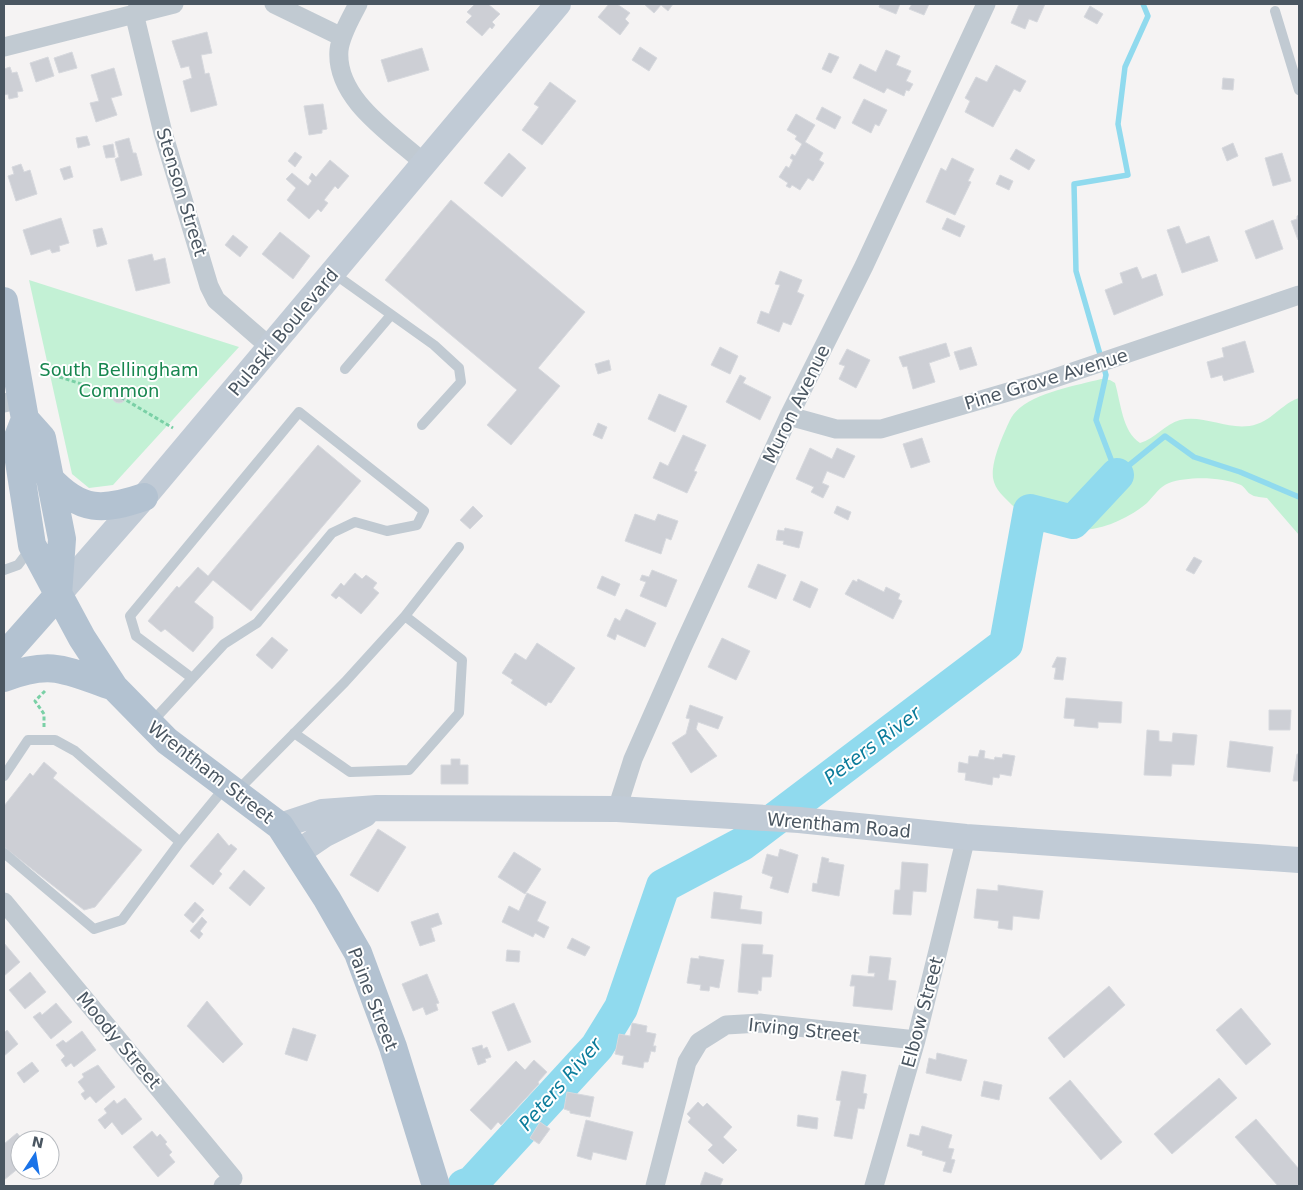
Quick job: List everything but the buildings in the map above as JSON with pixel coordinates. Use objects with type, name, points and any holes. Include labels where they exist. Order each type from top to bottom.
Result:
[{"type":"main road","name":"Pulaski Boulevard","points":[[4,656],[144,497],[558,4]]},
{"type":"main road","points":[[4,301],[17,407],[42,438],[62,539],[58,595]]},
{"type":"main road","name":"Wrentham Street","points":[[17,407],[16,442],[32,545],[91,654],[114,687],[149,724],[187,757],[280,826]]},
{"type":"main road","points":[[50,479],[72,499],[93,507],[112,506],[144,497]]},
{"type":"main road","points":[[4,678],[35,668],[53,667],[114,687]]},
{"type":"main road","name":"Wrentham Road","points":[[297,853],[348,822],[377,808]]},
{"type":"main road","name":"Wrentham Road","points":[[280,826],[322,812],[377,808],[617,809],[799,820],[966,837],[1299,860]]},
{"type":"main road","name":"Paine Street","points":[[280,826],[358,953],[393,1047],[435,1184]]},
{"type":"street","points":[[4,47],[174,4]]},
{"type":"street","points":[[274,4],[342,37]]},
{"type":"street","points":[[358,4],[342,37],[340,60],[347,86],[364,110],[424,163]]},
{"type":"street","name":"Muron Avenue","points":[[617,809],[633,759],[789,416],[864,266],[986,4]]},
{"type":"street","name":"Stenson Street","points":[[134,13],[163,133],[209,286],[216,300],[270,347]]},
{"type":"street","name":"Pine Grove Avenue","points":[[789,416],[836,429],[882,429],[1046,381],[1299,295]]},
{"type":"street","name":"Elbow Street","points":[[874,1186],[916,1040],[966,837]]},
{"type":"street","name":"Moody Street","points":[[4,902],[228,1182]]},
{"type":"street","name":"Irving Street","points":[[655,1186],[688,1062],[699,1042],[726,1025],[760,1023],[916,1040]]},
{"type":"lane","points":[[1275,11],[1299,90]]},
{"type":"lane","points":[[333,272],[434,344],[459,368],[461,382],[422,425]]},
{"type":"lane","points":[[345,369],[391,315]]},
{"type":"lane","points":[[149,724],[224,644],[257,623],[332,533],[355,522],[387,531],[417,526],[424,511],[299,412],[130,616],[136,636],[192,678]]},
{"type":"lane","points":[[4,570],[24,559],[32,545]]},
{"type":"lane","points":[[4,853],[94,929],[122,920],[180,842],[231,789],[294,733],[406,616],[458,547]]},
{"type":"lane","points":[[294,733],[350,772],[409,770],[460,713],[462,660],[406,616]]},
{"type":"lane","points":[[4,776],[28,740],[54,740],[75,751],[180,842]]},
{"type":"path","points":[[46,373],[119,396],[173,428]]},
{"type":"path","points":[[45,740],[44,714],[35,701],[48,688]]},
{"type":"green space","name":"South Bellingham Common","points":[[29,280],[239,347],[113,485],[89,488],[72,474]]},
{"type":"green space","points":[[1101,379],[1110,380],[1115,383],[1126,424],[1134,438],[1140,443],[1180,420],[1199,419],[1238,426],[1257,424],[1268,419],[1288,403],[1299,398],[1299,535],[1267,498],[1253,496],[1244,487],[1233,482],[1215,479],[1196,478],[1169,483],[1163,486],[1147,503],[1125,518],[1098,528],[1085,530],[1058,529],[1023,514],[1000,493],[993,478],[996,456],[1010,420],[1016,411],[1037,397]]},
{"type":"waterway","points":[[1143,4],[1148,16],[1125,67],[1118,124],[1128,175],[1074,184],[1076,271],[1106,375],[1096,420],[1117,475],[1165,436],[1194,457],[1240,472],[1299,497]]},
{"type":"waterway","name":"Peters River","points":[[464,1186],[472,1183],[597,1047],[621,1008],[663,886],[742,844],[1006,644],[1030,511],[1073,522],[1117,475]]}]
